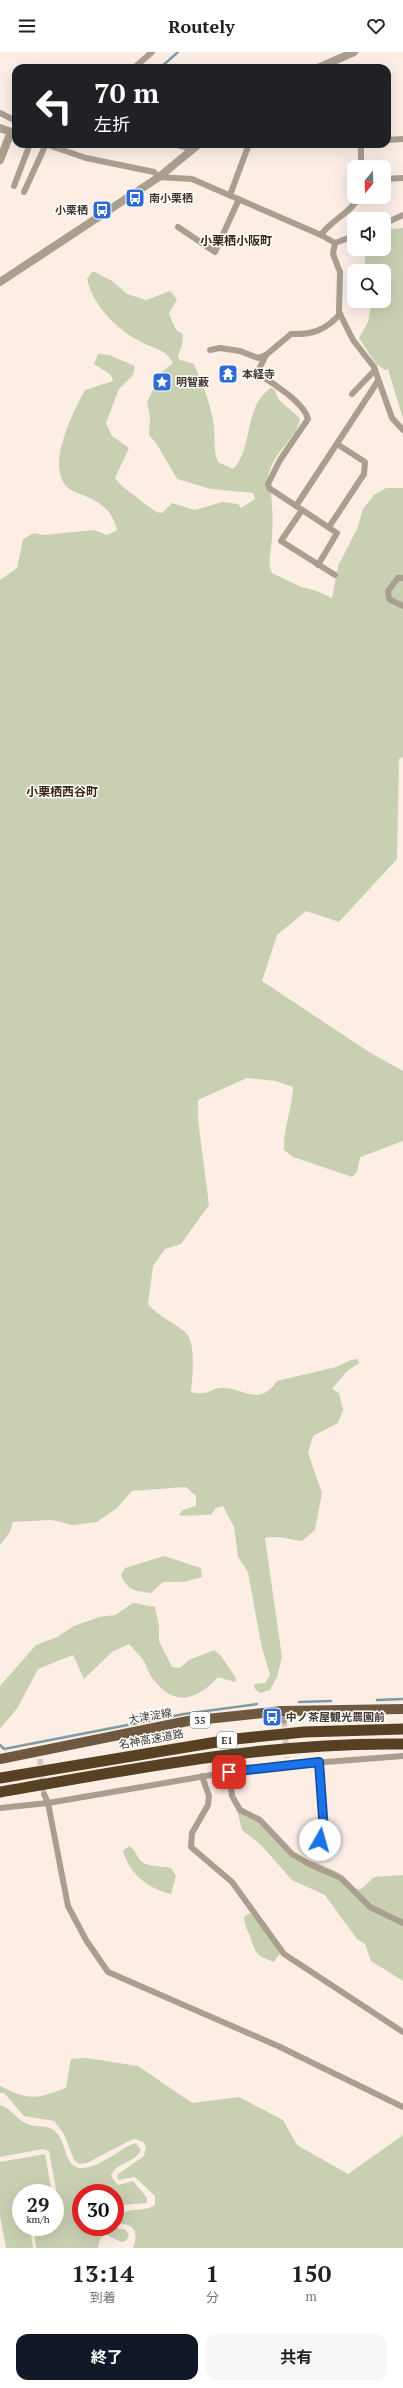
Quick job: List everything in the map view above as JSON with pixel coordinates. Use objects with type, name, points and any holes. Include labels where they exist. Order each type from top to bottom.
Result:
[{"type":"highway","name":"名神高速道路","points":[[0,1778],[235,1739],[304,1732],[403,1729]]},
{"type":"highway","name":"E1","points":[[0,1792],[237,1753],[331,1744],[403,1744]]},
{"type":"main road","name":"大津淀線","points":[[0,1759],[38,1755],[188,1721],[403,1709]]},
{"type":"street","points":[[138,64],[152,52]]},
{"type":"street","points":[[327,64],[354,52]]},
{"type":"street","points":[[0,113],[12,118]]},
{"type":"street","points":[[0,128],[12,132]]},
{"type":"street","points":[[0,160],[12,137]]},
{"type":"street","points":[[391,140],[403,139]]},
{"type":"street","points":[[14,186],[28,148]]},
{"type":"street","points":[[24,192],[44,148]]},
{"type":"street","points":[[57,148],[86,158],[154,172],[159,177],[192,179],[321,235],[335,243],[340,243],[347,240]]},
{"type":"street","points":[[0,282],[159,177],[194,148]]},
{"type":"street","points":[[230,195],[248,148]]},
{"type":"street","points":[[361,148],[361,160]]},
{"type":"street","points":[[391,179],[403,178]]},
{"type":"street","points":[[178,227],[215,252],[239,199]]},
{"type":"street","points":[[321,235],[328,224],[348,211],[354,204]]},
{"type":"street","points":[[391,221],[403,215]]},
{"type":"street","points":[[335,243],[333,254],[340,272],[340,314],[353,340],[374,370],[392,418],[403,430]]},
{"type":"street","points":[[210,350],[220,348],[240,351],[258,358],[266,355],[291,334],[305,335],[319,332],[340,314]]},
{"type":"street","points":[[266,355],[257,374],[273,383],[306,411],[308,419],[280,460],[268,484],[269,488],[337,533],[318,565]]},
{"type":"street","points":[[352,394],[374,370]]},
{"type":"street","points":[[335,575],[281,541],[337,444],[378,381]]},
{"type":"street","points":[[329,527],[364,474],[365,462],[337,444]]},
{"type":"street","points":[[403,578],[398,578],[388,591],[389,599],[403,606]]},
{"type":"street","points":[[0,1808],[48,1803],[287,1761],[319,1762],[403,1756]]},
{"type":"street","points":[[319,1762],[324,1831],[320,1840]]},
{"type":"street","points":[[229,1772],[232,1796],[240,1810],[260,1820],[292,1854],[309,1864],[341,1878],[370,1907],[403,1923]]},
{"type":"street","points":[[202,1776],[209,1796],[208,1805],[192,1834],[191,1847],[232,1882],[284,1954],[403,2032]]},
{"type":"street","points":[[44,1794],[48,1803],[68,1906],[86,1940],[108,1972],[278,2046],[403,2107]]},
{"type":"green space","points":[[403,228],[403,419],[388,369],[385,370],[376,364],[359,338],[368,322],[371,308],[391,308],[391,264],[364,264],[366,256],[391,256],[391,229]]},
{"type":"green space","points":[[93,271],[112,281],[127,294],[146,300],[170,291],[177,299],[169,314],[176,330],[183,334],[182,345],[178,356],[180,360],[194,364],[203,387],[213,420],[215,449],[218,462],[233,469],[240,460],[256,405],[262,396],[271,388],[275,390],[276,395],[282,403],[300,419],[295,432],[274,461],[267,480],[266,489],[271,493],[272,507],[270,566],[272,573],[301,587],[317,591],[332,598],[338,566],[357,529],[363,509],[374,495],[386,488],[403,488],[403,757],[399,759],[397,859],[339,922],[306,911],[277,935],[262,981],[369,1052],[403,1071],[403,1141],[360,1157],[357,1172],[352,1177],[293,1157],[284,1150],[285,1134],[293,1087],[276,1081],[247,1078],[198,1100],[198,1120],[209,1205],[181,1244],[165,1249],[153,1266],[148,1304],[156,1312],[185,1332],[189,1337],[193,1360],[191,1392],[205,1393],[221,1388],[257,1395],[270,1389],[277,1381],[336,1367],[351,1360],[357,1359],[359,1363],[346,1372],[332,1389],[339,1393],[343,1410],[338,1423],[313,1436],[308,1453],[322,1493],[315,1530],[302,1541],[279,1537],[265,1538],[282,1657],[277,1677],[270,1690],[260,1693],[255,1689],[254,1684],[265,1683],[270,1675],[261,1644],[248,1572],[238,1557],[234,1527],[223,1506],[216,1508],[211,1515],[179,1515],[183,1510],[196,1506],[196,1496],[186,1487],[132,1491],[117,1508],[97,1522],[73,1525],[51,1520],[13,1522],[10,1532],[0,1545],[0,580],[17,568],[23,539],[34,533],[43,535],[94,530],[107,535],[117,530],[115,522],[103,506],[77,493],[66,485],[60,474],[59,460],[62,444],[73,413],[85,390],[113,381],[111,375],[94,364],[98,354],[109,355],[135,366],[133,375],[119,389],[106,423],[112,436],[129,448],[115,478],[122,486],[156,512],[162,513],[172,503],[195,510],[222,502],[238,504],[241,508],[255,499],[253,493],[211,489],[177,479],[156,443],[149,435],[150,417],[147,402],[162,372],[173,363],[164,352],[134,338],[108,317],[95,299],[90,289],[87,279]]},
{"type":"green space","points":[[164,1556],[201,1568],[202,1577],[184,1582],[163,1582],[151,1593],[133,1589],[123,1580],[121,1575],[125,1568]]},
{"type":"green space","points":[[133,1603],[155,1607],[159,1626],[159,1641],[172,1667],[180,1668],[189,1660],[214,1650],[221,1656],[236,1678],[235,1682],[218,1677],[203,1691],[186,1697],[178,1697],[162,1689],[152,1678],[144,1661],[129,1644],[112,1652],[84,1679],[73,1655],[38,1669],[18,1707],[0,1729],[0,1686],[36,1645],[57,1637],[74,1626],[99,1617],[115,1615]]},
{"type":"green space","points":[[237,1810],[257,1821],[297,1858],[315,1862],[338,1872],[349,1889],[361,1889],[374,1877],[403,1875],[403,1981],[371,1961],[365,1944],[357,1939],[325,1895],[292,1880],[261,1845],[242,1830]]},
{"type":"green space","points":[[129,1846],[133,1849],[138,1858],[146,1864],[171,1868],[176,1876],[171,1894],[163,1892],[147,1884],[135,1873],[123,1851]]},
{"type":"green space","points":[[249,1913],[262,1926],[280,1953],[274,1962],[263,1958],[255,1950],[244,1917]]},
{"type":"green space","points":[[86,2058],[138,2066],[192,2103],[239,2097],[283,2120],[297,2145],[348,2174],[403,2135],[403,2248],[133,2248],[135,2243],[135,2234],[132,2228],[124,2224],[124,2212],[146,2209],[155,2205],[155,2196],[135,2177],[118,2180],[117,2175],[144,2156],[146,2147],[143,2142],[134,2139],[87,2163],[79,2164],[74,2160],[64,2134],[54,2121],[24,2116],[4,2093],[0,2093],[0,2086],[19,2094],[33,2097],[66,2088],[71,2059]]},
{"type":"green space","points":[[0,2105],[4,2106],[27,2124],[50,2128],[56,2132],[69,2160],[74,2166],[81,2168],[98,2164],[136,2143],[141,2150],[134,2158],[113,2171],[111,2176],[117,2184],[72,2184],[72,2236],[103,2236],[100,2239],[98,2248],[36,2248],[35,2236],[64,2236],[64,2184],[55,2184],[49,2151],[43,2149],[0,2157]]},
{"type":"green space","points":[[45,2154],[50,2184],[12,2184],[12,2236],[31,2236],[33,2248],[6,2248],[0,2217],[0,2162]]},
{"type":"green space","points":[[133,2181],[147,2198],[147,2203],[124,2205],[124,2184],[122,2184]]},
{"type":"green space","points":[[124,2230],[126,2230],[129,2235],[126,2241],[121,2242],[109,2236],[124,2236]]},
{"type":"waterway","points":[[164,64],[178,52]]},
{"type":"waterway","points":[[377,1700],[403,1699]]},
{"type":"waterway","points":[[299,1702],[331,1701]]},
{"type":"waterway","points":[[0,1745],[4,1749],[184,1714],[257,1704]]},
{"type":"tunnel","points":[[284,1721],[287,1758]]},
{"type":"tunnel","points":[[40,1759],[44,1794]]},
{"type":"place","name":"南小栗栖","points":[[135,198]]},
{"type":"place","name":"小栗栖","points":[[102,210]]},
{"type":"place","name":"本経寺","points":[[228,374]]},
{"type":"place","name":"明智藪","points":[[162,382]]},
{"type":"place","name":"中ノ茶屋観光農園前","points":[[272,1717]]},
{"type":"district","name":"小栗栖小阪町","points":[[236,241]]},
{"type":"district","name":"小栗栖西谷町","points":[[62,792]]},
{"type":"route","points":[[229,1772],[319,1762],[324,1831],[320,1840]]}]
